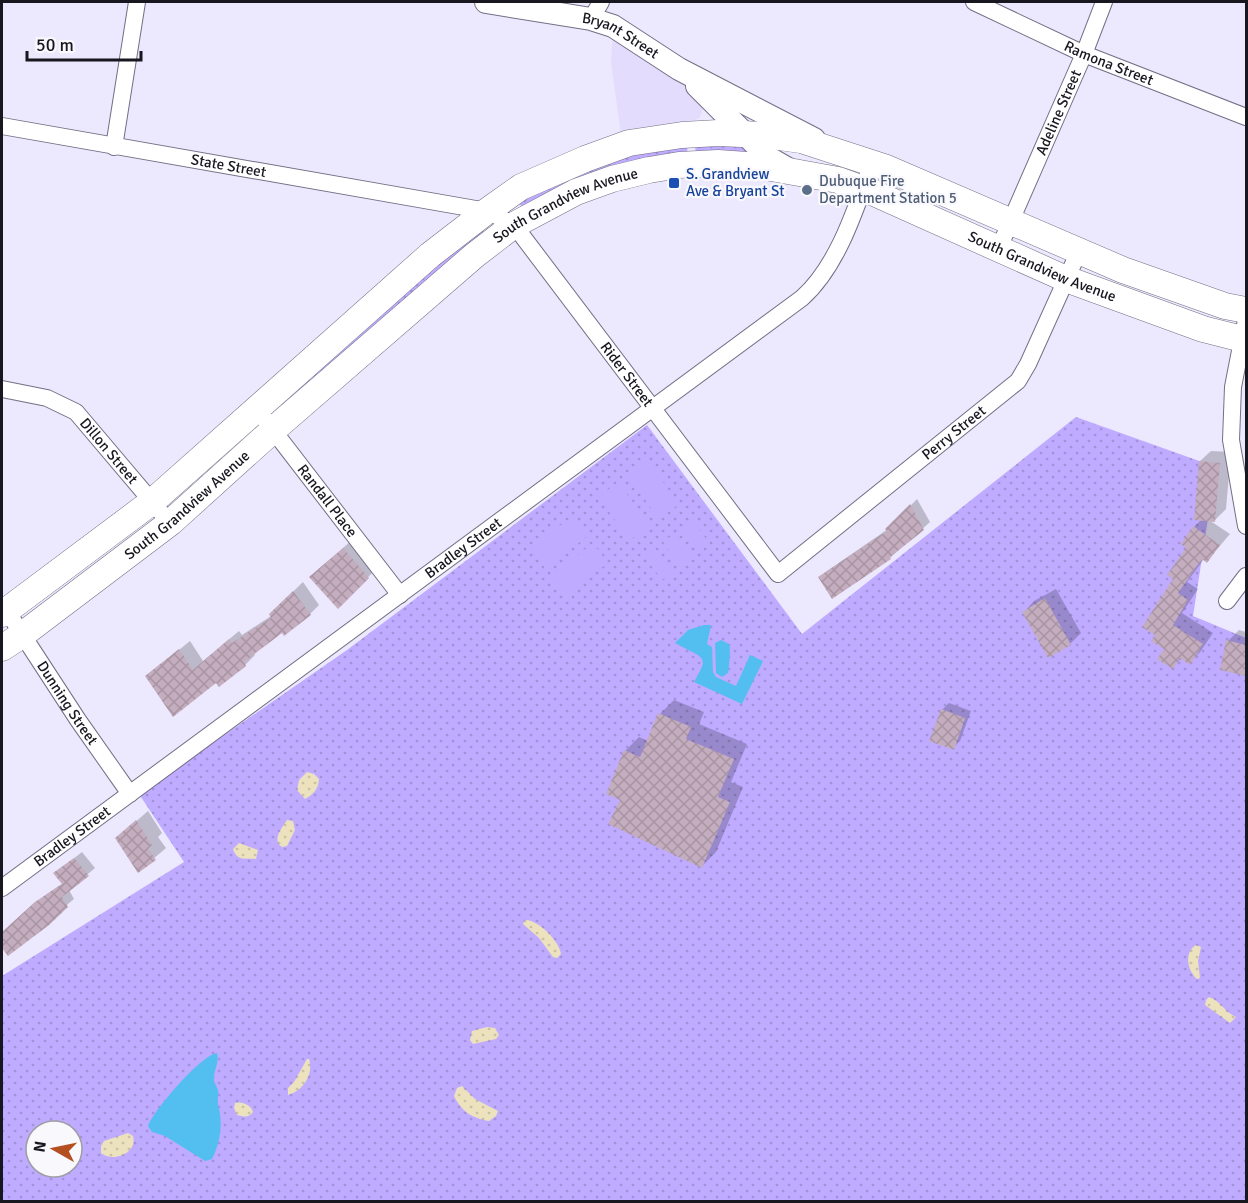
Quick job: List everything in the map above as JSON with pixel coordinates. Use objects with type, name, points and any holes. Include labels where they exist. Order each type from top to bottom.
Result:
[{"type":"main road","name":"Bryant Street","points":[[486,2],[596,10],[613,26],[679,69]]},
{"type":"main road","points":[[679,69],[776,164],[792,171]]},
{"type":"main road","points":[[679,69],[763,114],[840,151]]},
{"type":"main road","points":[[693,134],[703,127],[710,115],[711,106],[708,97]]},
{"type":"main road","name":"South Grandview Avenue","points":[[4,612],[153,501],[430,255],[487,212],[521,187],[629,143],[693,134],[746,134],[801,140],[872,163],[1145,278],[1225,306],[1246,310]]},
{"type":"main road","name":"South Grandview Avenue","points":[[12,641],[170,523],[273,430],[475,255],[514,225],[576,192],[612,179],[680,165],[718,163],[792,171],[838,180],[1066,279],[1203,329],[1245,333]]},
{"type":"street","points":[[114,147],[137,2]]},
{"type":"street","name":"Ramona Street","points":[[974,2],[1084,54],[1246,117]]},
{"type":"street","name":"Adeline Street","points":[[999,248],[1084,54],[1104,2]]},
{"type":"street","name":"State Street","points":[[2,126],[453,206]]},
{"type":"street","name":"Bradley Street","points":[[2,888],[815,286],[827,268],[863,189],[872,163]]},
{"type":"street","name":"Rider Street","points":[[453,206],[487,212],[514,225],[777,574]]},
{"type":"street","name":"Perry Street","points":[[777,574],[1018,381],[1028,364],[1078,251]]},
{"type":"street","points":[[1245,333],[1233,387],[1231,440],[1246,526]]},
{"type":"street","name":"Dillon Street","points":[[2,389],[47,398],[76,412],[170,523]]},
{"type":"street","name":"Randall Place","points":[[256,408],[400,595]]},
{"type":"street","points":[[1227,601],[1246,576]]},
{"type":"street","name":"Dunning Street","points":[[4,612],[12,641],[78,720],[130,794]]},
{"type":"shaded area","points":[[613,31],[675,72],[704,104],[700,117],[689,124],[621,134],[611,63]]},
{"type":"shaded area","points":[[737,144],[758,155],[696,155],[695,145]]},
{"type":"shaded area","points":[[687,146],[688,157],[523,207],[519,204],[521,199],[628,155]]},
{"type":"shaded area","points":[[481,228],[484,233],[284,406],[281,405],[281,398]]},
{"type":"shaded area","points":[[1076,417],[1216,467],[1193,616],[1246,638],[1246,1201],[2,1202],[2,976],[184,862],[139,794],[347,650],[647,425],[802,634]]},
{"type":"shaded area","points":[[647,460],[679,504],[659,519],[627,475]]},
{"type":"shaded area","points":[[618,482],[650,525],[630,540],[598,497]]},
{"type":"shaded area","points":[[573,516],[588,536],[545,568],[530,548]]},
{"type":"shaded area","points":[[692,520],[710,544],[699,552],[681,528]]},
{"type":"shaded area","points":[[674,534],[692,558],[681,567],[663,542]]},
{"type":"shaded area","points":[[593,543],[608,563],[565,595],[550,576]]},
{"type":"shaded area","points":[[655,548],[673,572],[662,580],[644,556]]},
{"type":"sand","points":[[307,772],[319,779],[315,791],[305,799],[297,790],[299,780]]},
{"type":"sand","points":[[287,820],[293,821],[295,830],[287,846],[282,847],[278,838]]},
{"type":"sand","points":[[239,843],[258,850],[256,859],[237,856],[233,849]]},
{"type":"sand","points":[[525,920],[536,923],[553,938],[561,954],[557,958],[553,957],[539,938],[523,924]]},
{"type":"sand","points":[[1196,945],[1201,947],[1198,961],[1200,978],[1197,979],[1188,961],[1192,948]]},
{"type":"sand","points":[[1209,997],[1236,1017],[1230,1023],[1205,1005]]},
{"type":"sand","points":[[487,1027],[495,1028],[499,1035],[496,1039],[473,1044],[470,1040],[472,1031]]},
{"type":"sand","points":[[307,1059],[310,1065],[309,1076],[303,1086],[288,1095],[288,1088]]},
{"type":"sand","points":[[462,1086],[475,1099],[498,1111],[496,1116],[489,1121],[477,1118],[464,1110],[454,1096],[457,1088]]},
{"type":"sand","points":[[235,1103],[246,1104],[253,1112],[246,1116],[237,1115],[234,1108]]},
{"type":"sand","points":[[128,1133],[133,1136],[134,1142],[123,1155],[112,1157],[101,1153],[104,1141]]},
{"type":"water","points":[[711,625],[707,644],[712,647],[713,672],[716,677],[736,686],[750,655],[763,661],[742,704],[694,682],[703,664],[702,659],[675,643],[688,630]]},
{"type":"water","points":[[721,640],[729,644],[730,649],[728,673],[722,677],[716,673],[715,643]]},
{"type":"water","points":[[217,1053],[214,1081],[218,1092],[220,1132],[212,1159],[205,1161],[165,1136],[152,1132],[148,1126],[159,1108],[179,1084],[200,1063]]},
{"type":"building","points":[[1199,461],[1220,463],[1215,522],[1194,520]]},
{"type":"building","points":[[910,504],[924,530],[890,557],[891,559],[832,599],[818,577],[887,531],[885,529]]},
{"type":"building","points":[[1193,526],[1220,545],[1207,563],[1202,559],[1178,593],[1188,600],[1173,625],[1203,644],[1190,665],[1180,658],[1173,669],[1157,659],[1164,649],[1151,641],[1155,635],[1142,627],[1173,579],[1167,575],[1186,548],[1181,544]]},
{"type":"building","points":[[343,548],[369,578],[338,609],[309,577]]},
{"type":"building","points":[[293,591],[311,615],[284,636],[282,633],[244,662],[246,666],[219,687],[216,683],[173,717],[145,676],[179,649],[193,670],[229,639],[232,643],[271,618],[269,614]]},
{"type":"building","points":[[1045,598],[1071,645],[1048,658],[1022,612]]},
{"type":"building","points":[[1226,640],[1246,645],[1246,676],[1220,670]]},
{"type":"building","points":[[941,709],[965,718],[954,750],[929,741]]},
{"type":"building","points":[[658,713],[691,727],[686,739],[734,759],[718,797],[730,802],[702,868],[608,824],[620,800],[606,794],[624,750],[640,757]]},
{"type":"building","points":[[136,820],[152,845],[148,849],[156,860],[138,873],[115,838]]},
{"type":"building","points":[[74,858],[89,876],[62,897],[68,907],[49,925],[8,956],[2,948],[2,932],[35,902],[62,884],[53,873]]},
{"type":"place","name":"S. Grandview Ave & Bryant St","points":[[674,183]]},
{"type":"place","name":"Dubuque Fire Department Station 5","points":[[807,190]]}]
